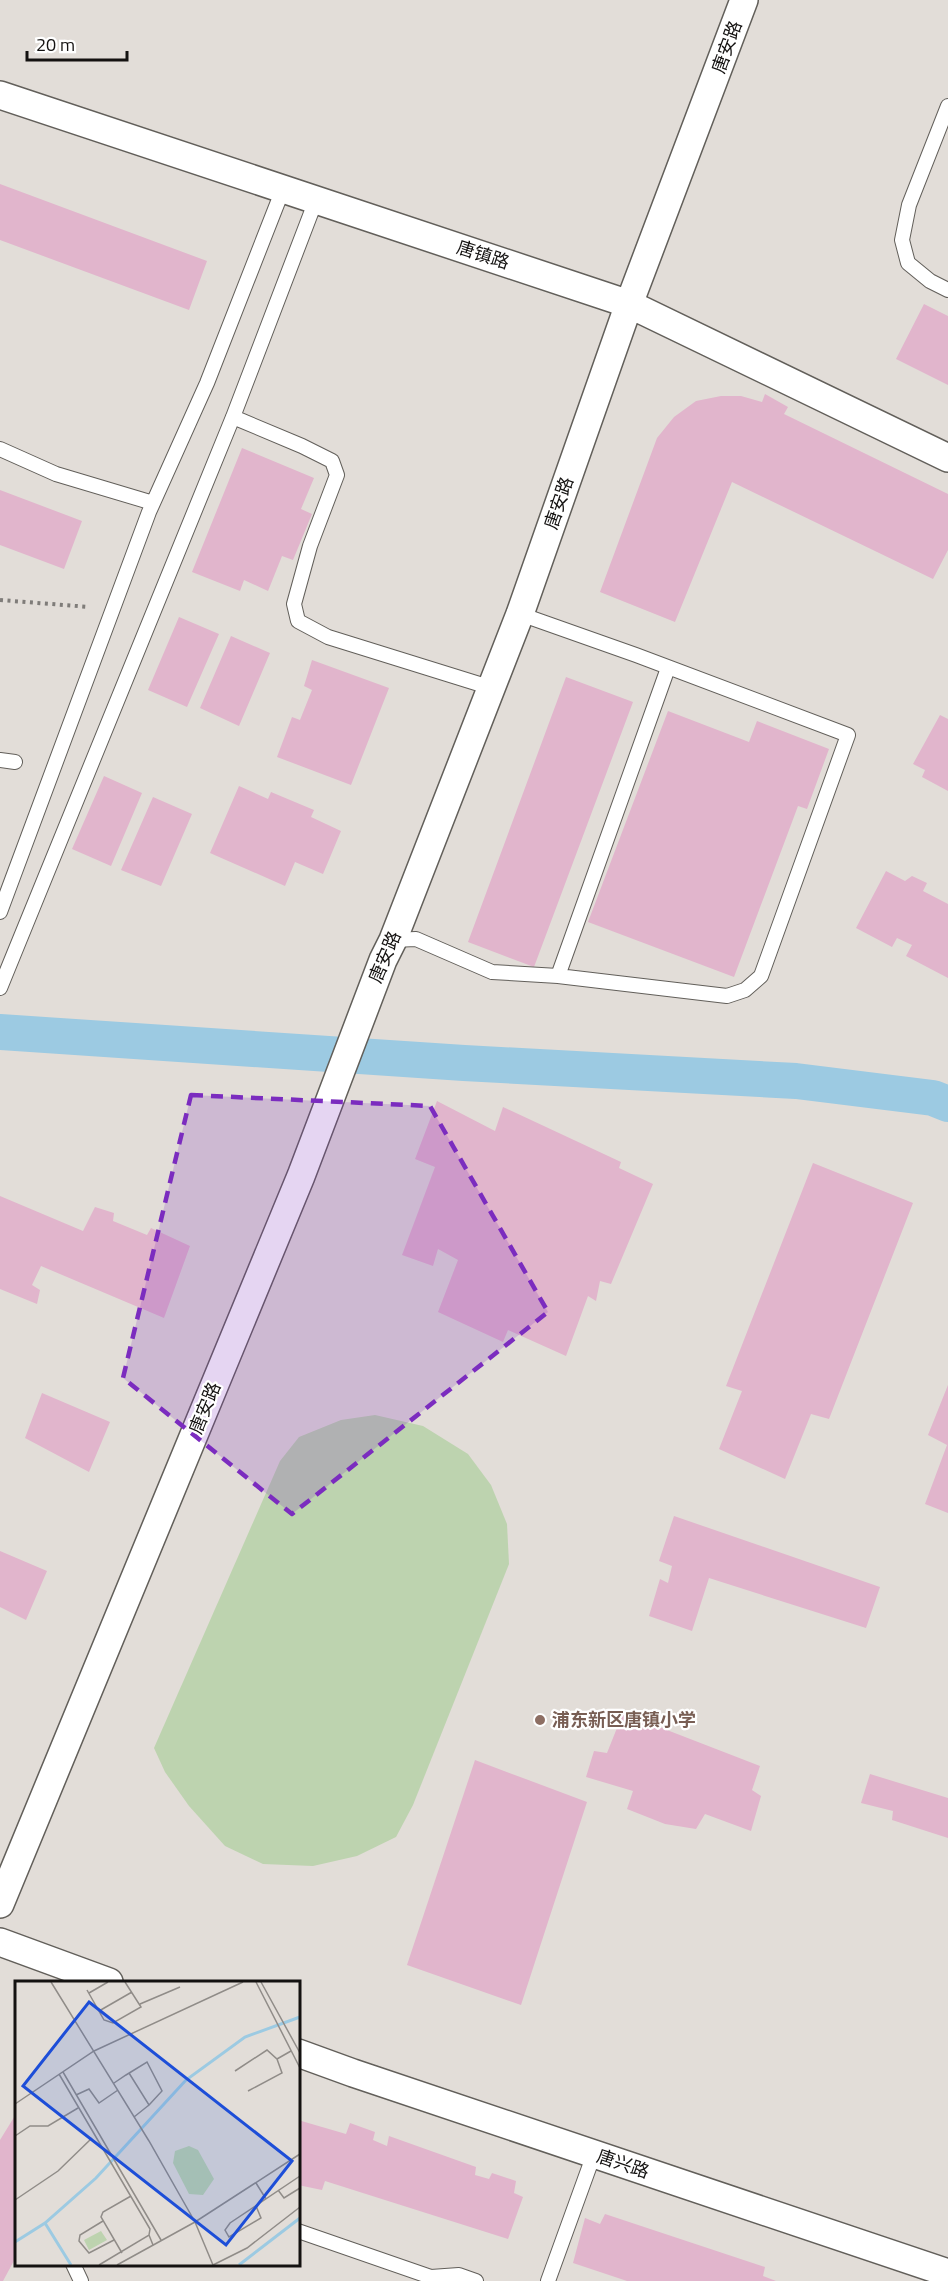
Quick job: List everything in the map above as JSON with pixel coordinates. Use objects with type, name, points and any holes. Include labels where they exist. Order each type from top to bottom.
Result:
[{"type":"street","name":"唐安路","points":[[0,1904],[302,1176],[520,614],[629,304],[744,0]]},
{"type":"street","name":"唐镇路","points":[[0,95],[629,304],[948,458]]},
{"type":"street","points":[[0,1942],[104,1981]]},
{"type":"street","name":"唐兴路","points":[[300,2054],[948,2273]]},
{"type":"lane","points":[[948,106],[945,121],[909,205],[902,240],[908,263],[930,281],[948,290]]},
{"type":"lane","points":[[0,912],[153,503],[207,383],[283,189]]},
{"type":"lane","points":[[0,988],[232,417],[316,200]]},
{"type":"lane","points":[[232,417],[332,461],[337,474],[310,546],[294,604],[298,621],[328,637],[492,688]]},
{"type":"lane","points":[[0,449],[56,474],[153,503]]},
{"type":"lane","points":[[388,950],[416,939],[492,972],[558,976],[728,996],[745,990],[761,976],[848,735],[520,614]]},
{"type":"lane","points":[[558,976],[668,668]]},
{"type":"lane","points":[[0,760],[15,762]]},
{"type":"lane","points":[[549,2281],[594,2154]]},
{"type":"lane","points":[[300,2232],[431,2279],[459,2275],[476,2281]]},
{"type":"lane","points":[[74,2266],[81,2281]]},
{"type":"path","points":[[0,600],[78,604],[112,611]]},
{"type":"highlighted area","points":[[191,1095],[430,1106],[548,1312],[292,1514],[123,1378]]},
{"type":"green space","points":[[375,1415],[423,1426],[468,1454],[491,1485],[507,1524],[509,1564],[413,1805],[396,1837],[357,1856],[313,1866],[263,1864],[225,1846],[189,1806],[165,1772],[154,1748],[280,1461],[299,1437],[341,1420]]},
{"type":"building","points":[[0,184],[207,261],[189,310],[0,240]]},
{"type":"building","points":[[924,304],[948,316],[948,385],[896,359]]},
{"type":"building","points":[[765,394],[788,407],[784,414],[948,494],[948,550],[933,579],[732,482],[675,622],[600,592],[657,438],[674,417],[696,401],[721,396],[741,396],[762,402]]},
{"type":"building","points":[[242,448],[314,478],[301,509],[312,514],[293,560],[282,556],[268,591],[244,580],[240,591],[192,572]]},
{"type":"building","points":[[0,490],[82,521],[64,569],[0,545]]},
{"type":"building","points":[[179,617],[219,634],[187,707],[148,690]]},
{"type":"building","points":[[231,636],[270,653],[239,726],[200,708]]},
{"type":"building","points":[[312,660],[389,688],[351,785],[277,757],[292,717],[300,720],[312,690],[304,686]]},
{"type":"building","points":[[566,677],[633,702],[534,967],[468,942]]},
{"type":"building","points":[[668,711],[749,742],[757,721],[829,749],[807,809],[798,806],[734,977],[588,922]]},
{"type":"building","points":[[940,715],[948,719],[948,791],[922,777],[925,770],[913,764]]},
{"type":"building","points":[[104,776],[142,793],[111,866],[72,849]]},
{"type":"building","points":[[239,786],[268,799],[271,792],[314,810],[311,817],[341,831],[323,874],[295,862],[285,886],[210,853]]},
{"type":"building","points":[[153,797],[192,814],[161,886],[121,870]]},
{"type":"building","points":[[886,871],[905,881],[912,876],[927,883],[923,891],[948,904],[948,978],[906,956],[912,945],[897,938],[892,947],[856,928]]},
{"type":"building","points":[[437,1101],[495,1131],[503,1107],[621,1162],[619,1168],[653,1184],[611,1284],[600,1281],[596,1301],[588,1296],[566,1356],[508,1330],[503,1342],[438,1312],[458,1260],[438,1249],[433,1266],[402,1255],[435,1167],[415,1159]]},
{"type":"building","points":[[813,1163],[913,1203],[829,1419],[811,1414],[785,1479],[719,1449],[742,1391],[726,1386]]},
{"type":"building","points":[[0,1196],[83,1231],[95,1207],[114,1213],[113,1221],[147,1235],[151,1228],[190,1246],[164,1318],[41,1266],[32,1285],[40,1290],[37,1304],[0,1289]]},
{"type":"building","points":[[948,1385],[948,1513],[925,1504],[947,1445],[928,1435]]},
{"type":"building","points":[[42,1393],[110,1422],[89,1472],[25,1438]]},
{"type":"building","points":[[674,1516],[880,1587],[866,1628],[709,1578],[692,1631],[649,1616],[660,1579],[668,1583],[672,1566],[659,1561]]},
{"type":"building","points":[[0,1551],[47,1571],[26,1620],[0,1607]]},
{"type":"building","points":[[623,1713],[760,1766],[752,1790],[761,1796],[751,1831],[705,1814],[696,1829],[665,1824],[627,1809],[633,1791],[586,1777],[594,1751],[607,1753]]},
{"type":"building","points":[[475,1760],[587,1802],[521,2005],[407,1965]]},
{"type":"building","points":[[870,1774],[948,1798],[948,1838],[892,1820],[893,1811],[861,1803]]},
{"type":"building","points":[[15,2116],[15,2259],[3,2281],[0,2281],[0,2140]]},
{"type":"building","points":[[300,2121],[346,2134],[350,2123],[375,2132],[373,2140],[387,2146],[389,2136],[476,2167],[475,2175],[489,2179],[492,2173],[516,2181],[514,2193],[523,2197],[508,2239],[325,2181],[322,2190],[300,2185]]},
{"type":"building","points":[[605,2214],[765,2267],[763,2276],[776,2281],[627,2281],[573,2263],[585,2218],[600,2224]]},
{"type":"waterway","points":[[0,1032],[464,1063],[796,1081],[933,1098],[948,1104]]},
{"type":"place","name":"浦东新区唐镇小学","points":[[540,1720]]}]
